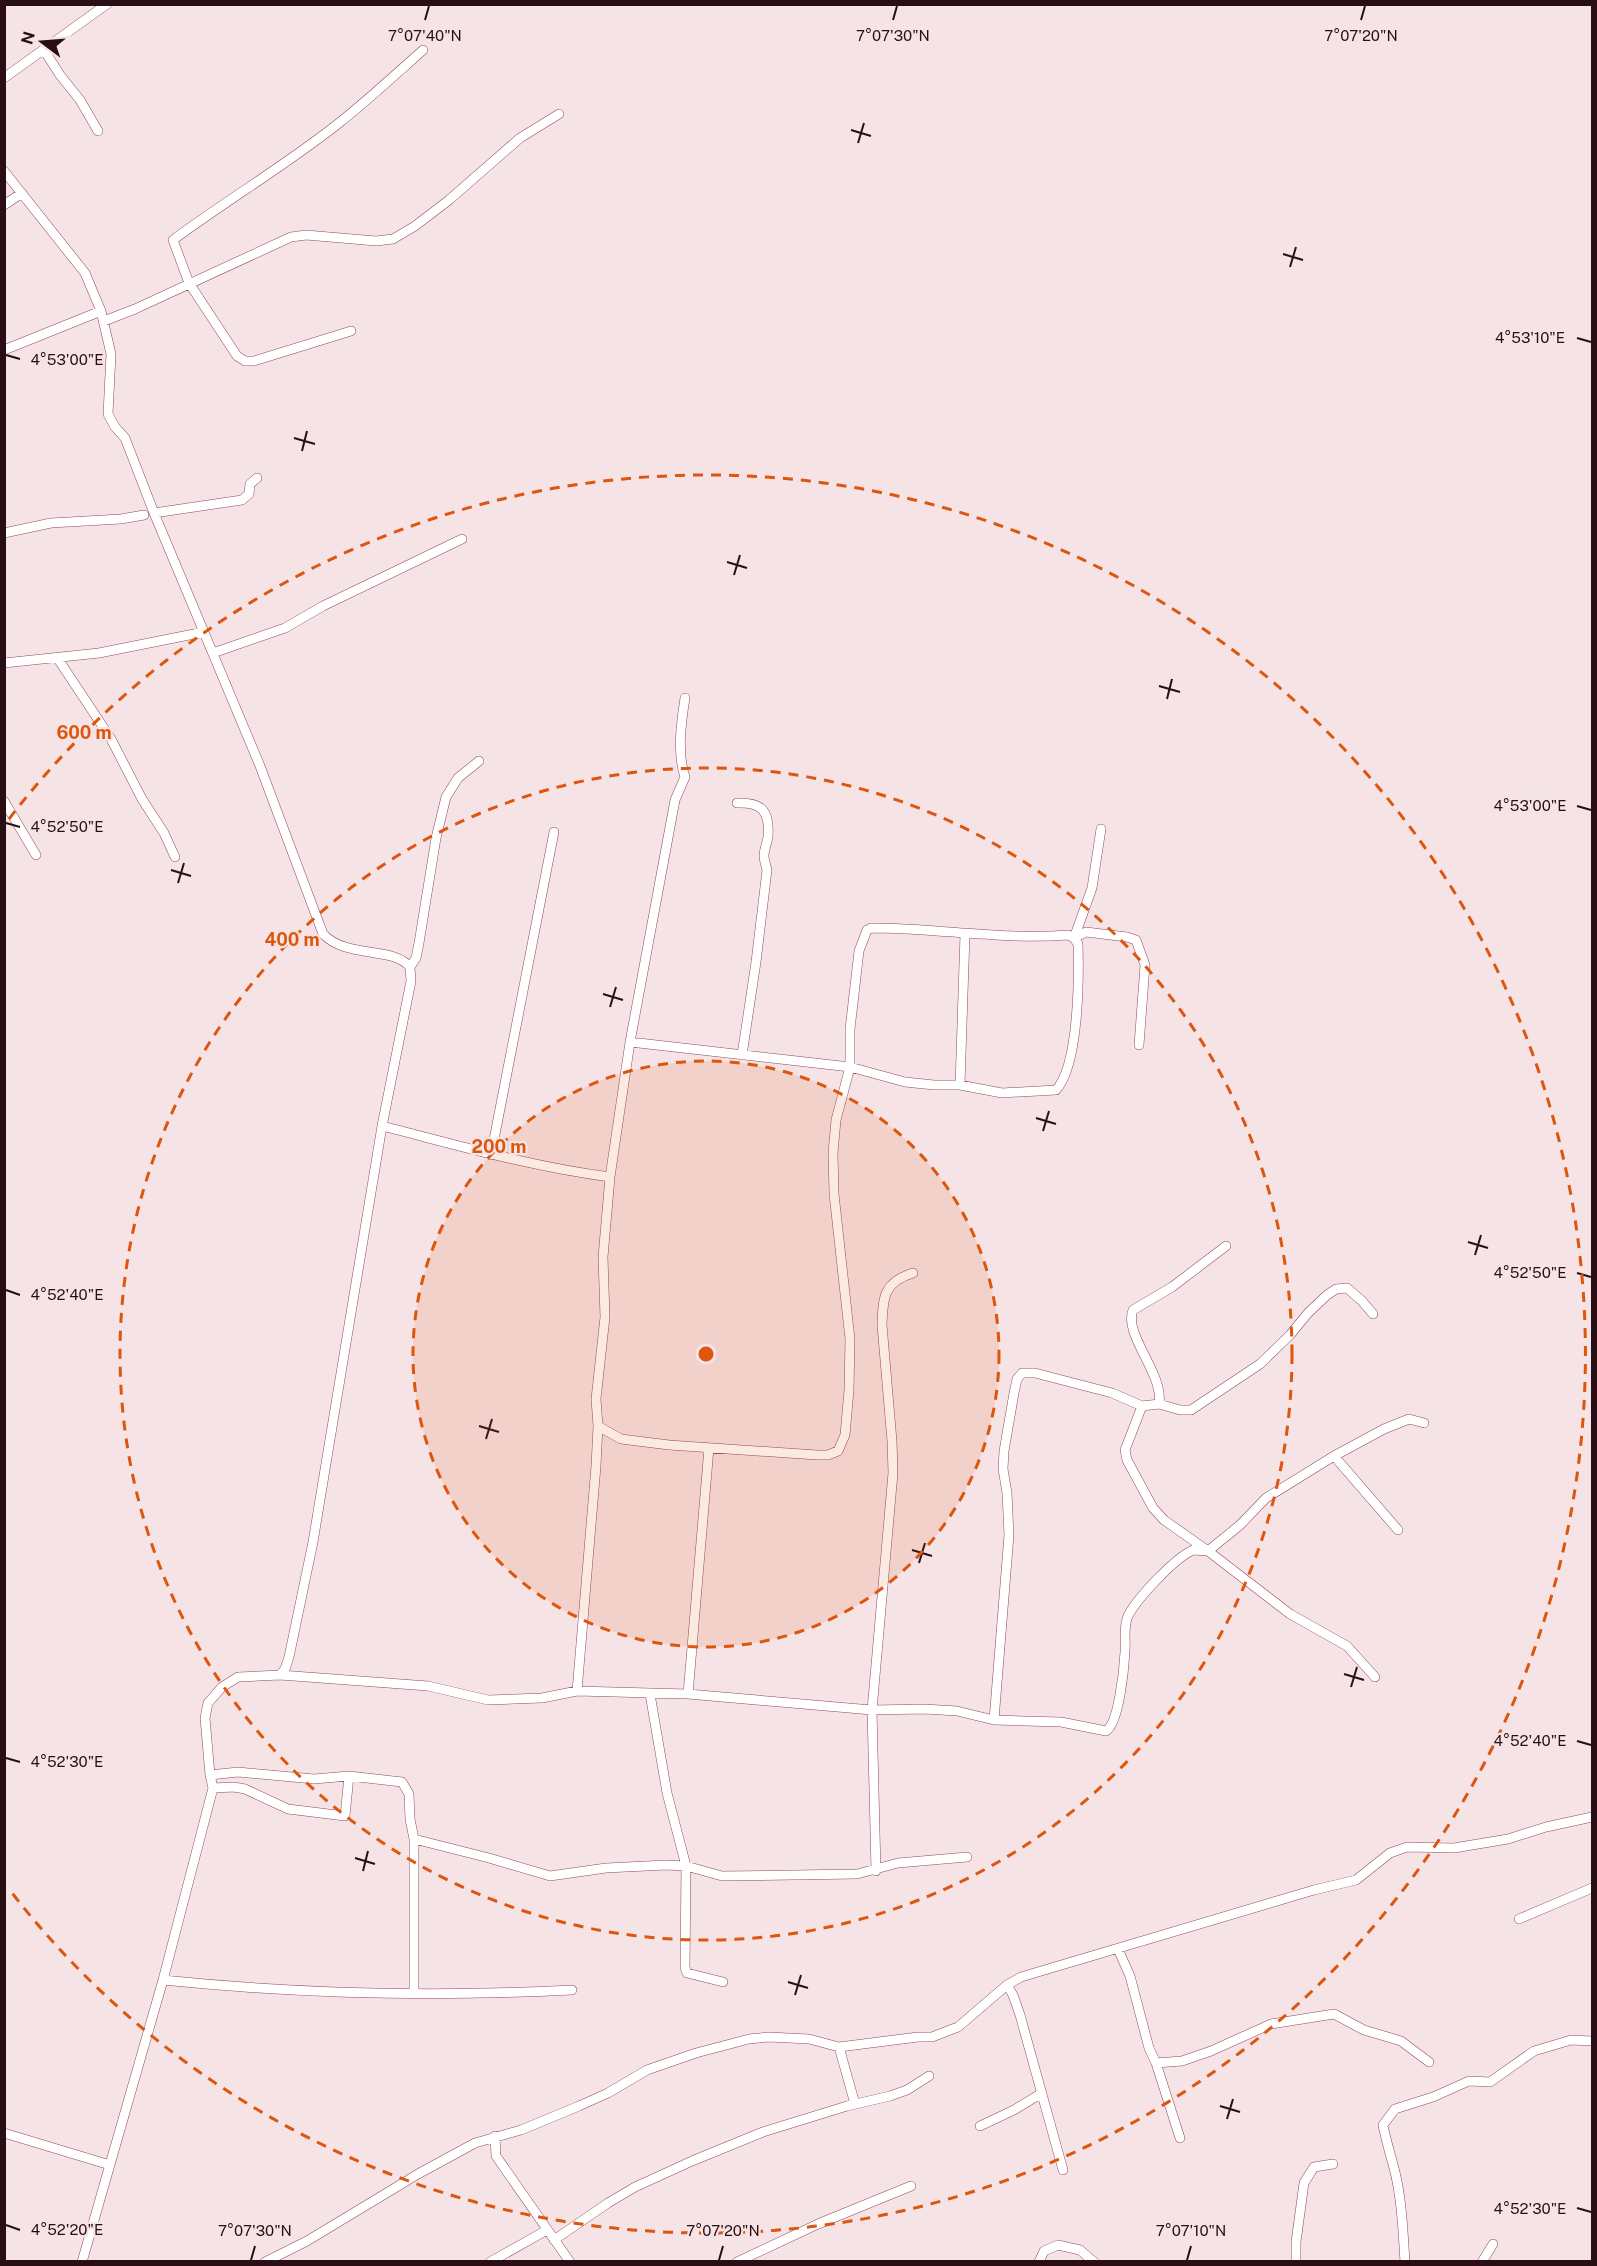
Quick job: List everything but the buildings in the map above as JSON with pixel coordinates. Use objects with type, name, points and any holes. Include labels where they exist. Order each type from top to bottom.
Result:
[{"type":"street","points":[[4,78],[107,4]]},
{"type":"street","points":[[44,50],[80,100],[98,131]]},
{"type":"street","points":[[351,331],[269,357],[246,361],[237,356],[189,283],[173,240],[338,124],[423,50]]},
{"type":"street","points":[[4,350],[103,316],[135,309],[291,237],[306,235],[376,241],[393,239],[415,226],[449,200],[520,138],[559,114]]},
{"type":"street","points":[[4,171],[85,273],[103,316],[111,354],[108,414],[115,427],[125,438],[149,514],[204,632],[260,766],[323,934],[331,942],[344,948],[399,958],[410,967]]},
{"type":"street","points":[[4,205],[22,193]]},
{"type":"street","points":[[4,533],[51,523],[121,519],[242,500],[249,494],[250,484],[257,478]]},
{"type":"street","points":[[213,653],[285,628],[323,606],[462,539]]},
{"type":"street","points":[[4,663],[58,659],[106,652],[204,632]]},
{"type":"street","points":[[58,659],[111,739],[142,799],[165,833],[175,857]]},
{"type":"street","points":[[577,1691],[598,1426],[596,1399],[604,1317],[603,1257],[610,1178],[630,1042],[675,800],[685,777],[681,765],[682,750],[679,731],[685,698]]},
{"type":"street","points":[[280,1675],[285,1670],[289,1657],[313,1542],[382,1126],[411,981],[410,967],[416,958],[419,943],[436,838],[446,797],[458,778],[479,761]]},
{"type":"street","points":[[4,801],[36,855]]},
{"type":"street","points":[[737,803],[752,802],[763,809],[767,817],[768,837],[764,855],[767,870],[742,1055]]},
{"type":"street","points":[[1074,938],[1092,888],[1101,829]]},
{"type":"street","points":[[491,1155],[554,832]]},
{"type":"street","points":[[598,1426],[621,1439],[709,1448],[828,1455],[838,1450],[845,1435],[850,1339],[836,1216],[833,1153],[836,1120],[850,1067],[850,1029],[862,937],[871,928],[902,928],[965,934],[1068,935],[1078,944],[1076,1010],[1070,1059],[1064,1082],[1056,1090],[1002,1093],[960,1085],[905,1082],[850,1067],[630,1042]]},
{"type":"street","points":[[1074,938],[1086,932],[1136,940],[1145,965],[1139,1045]]},
{"type":"street","points":[[960,1085],[965,934]]},
{"type":"street","points":[[382,1126],[491,1155],[566,1172],[610,1178]]},
{"type":"street","points":[[1159,1404],[1161,1393],[1158,1380],[1138,1343],[1131,1315],[1133,1310],[1172,1287],[1226,1246]]},
{"type":"street","points":[[876,1871],[872,1710],[893,1473],[882,1325],[884,1301],[891,1285],[897,1278],[913,1273]]},
{"type":"street","points":[[994,1720],[1009,1535],[1007,1493],[1003,1469],[1004,1451],[1017,1379],[1022,1373],[1035,1373],[1112,1393],[1142,1406],[1159,1404],[1180,1410],[1191,1410],[1204,1404],[1260,1364],[1290,1335],[1308,1313],[1336,1289],[1347,1288],[1373,1314]]},
{"type":"street","points":[[1142,1406],[1125,1450],[1127,1460],[1153,1508],[1164,1520],[1290,1614],[1347,1646],[1375,1677]]},
{"type":"street","points":[[82,2262],[163,1980],[213,1788],[210,1775],[206,1709],[212,1696],[238,1677],[280,1675],[428,1686],[488,1700],[542,1698],[577,1691],[688,1694],[872,1710],[957,1711],[994,1720],[1061,1722],[1106,1731],[1116,1713],[1128,1616],[1170,1566],[1193,1550],[1208,1551],[1240,1525],[1266,1498],[1334,1456],[1408,1419],[1424,1423]]},
{"type":"street","points":[[688,1694],[709,1448]]},
{"type":"street","points":[[1334,1456],[1398,1530]]},
{"type":"street","points":[[650,1694],[667,1793],[686,1866],[687,1973],[723,1982]]},
{"type":"street","points":[[210,1775],[238,1772],[314,1779],[350,1776],[402,1782],[409,1794],[414,1839],[414,1992]]},
{"type":"street","points":[[213,1788],[245,1789],[288,1809],[345,1816],[350,1776]]},
{"type":"street","points":[[265,2262],[307,2241],[449,2156],[475,2143],[521,2130],[608,2093],[647,2070],[696,2053],[749,2039],[768,2037],[809,2039],[839,2047],[944,2034],[958,2027],[1007,1985],[1021,1977],[1314,1890],[1347,1884],[1356,1880],[1390,1853],[1407,1846],[1454,1848],[1508,1839],[1546,1827],[1590,1820]]},
{"type":"street","points":[[414,1839],[549,1876],[606,1868],[686,1866],[722,1876],[857,1874],[876,1871],[898,1863],[966,1857]]},
{"type":"street","points":[[1519,1919],[1593,1888]]},
{"type":"street","points":[[1118,1949],[1130,1976],[1149,2048],[1180,2138]]},
{"type":"street","points":[[163,1980],[263,1990],[490,1994],[572,1990]]},
{"type":"street","points":[[1007,1985],[1020,2015],[1063,2170]]},
{"type":"street","points":[[1156,2064],[1182,2061],[1211,2052],[1271,2024],[1334,2014],[1364,2030],[1401,2041],[1429,2062]]},
{"type":"street","points":[[1405,2262],[1402,2214],[1383,2125],[1395,2109],[1433,2097],[1469,2081],[1490,2082],[1534,2051],[1571,2040],[1593,2041]]},
{"type":"street","points":[[839,2047],[855,2104]]},
{"type":"street","points":[[554,2240],[617,2198],[692,2162],[762,2132],[855,2104],[890,2097],[907,2090],[929,2076]]},
{"type":"street","points":[[980,2126],[1014,2110],[1042,2093]]},
{"type":"street","points":[[4,2133],[110,2165]]},
{"type":"street","points":[[495,2136],[496,2156],[570,2262]]},
{"type":"street","points":[[1296,2262],[1296,2242],[1304,2183],[1314,2167],[1333,2164]]},
{"type":"street","points":[[737,2262],[818,2224],[911,2186]]},
{"type":"street","points":[[490,2262],[547,2230]]},
{"type":"street","points":[[1482,2262],[1493,2244]]},
{"type":"street","points":[[1039,2262],[1044,2251],[1058,2245],[1080,2250],[1094,2262]]}]
